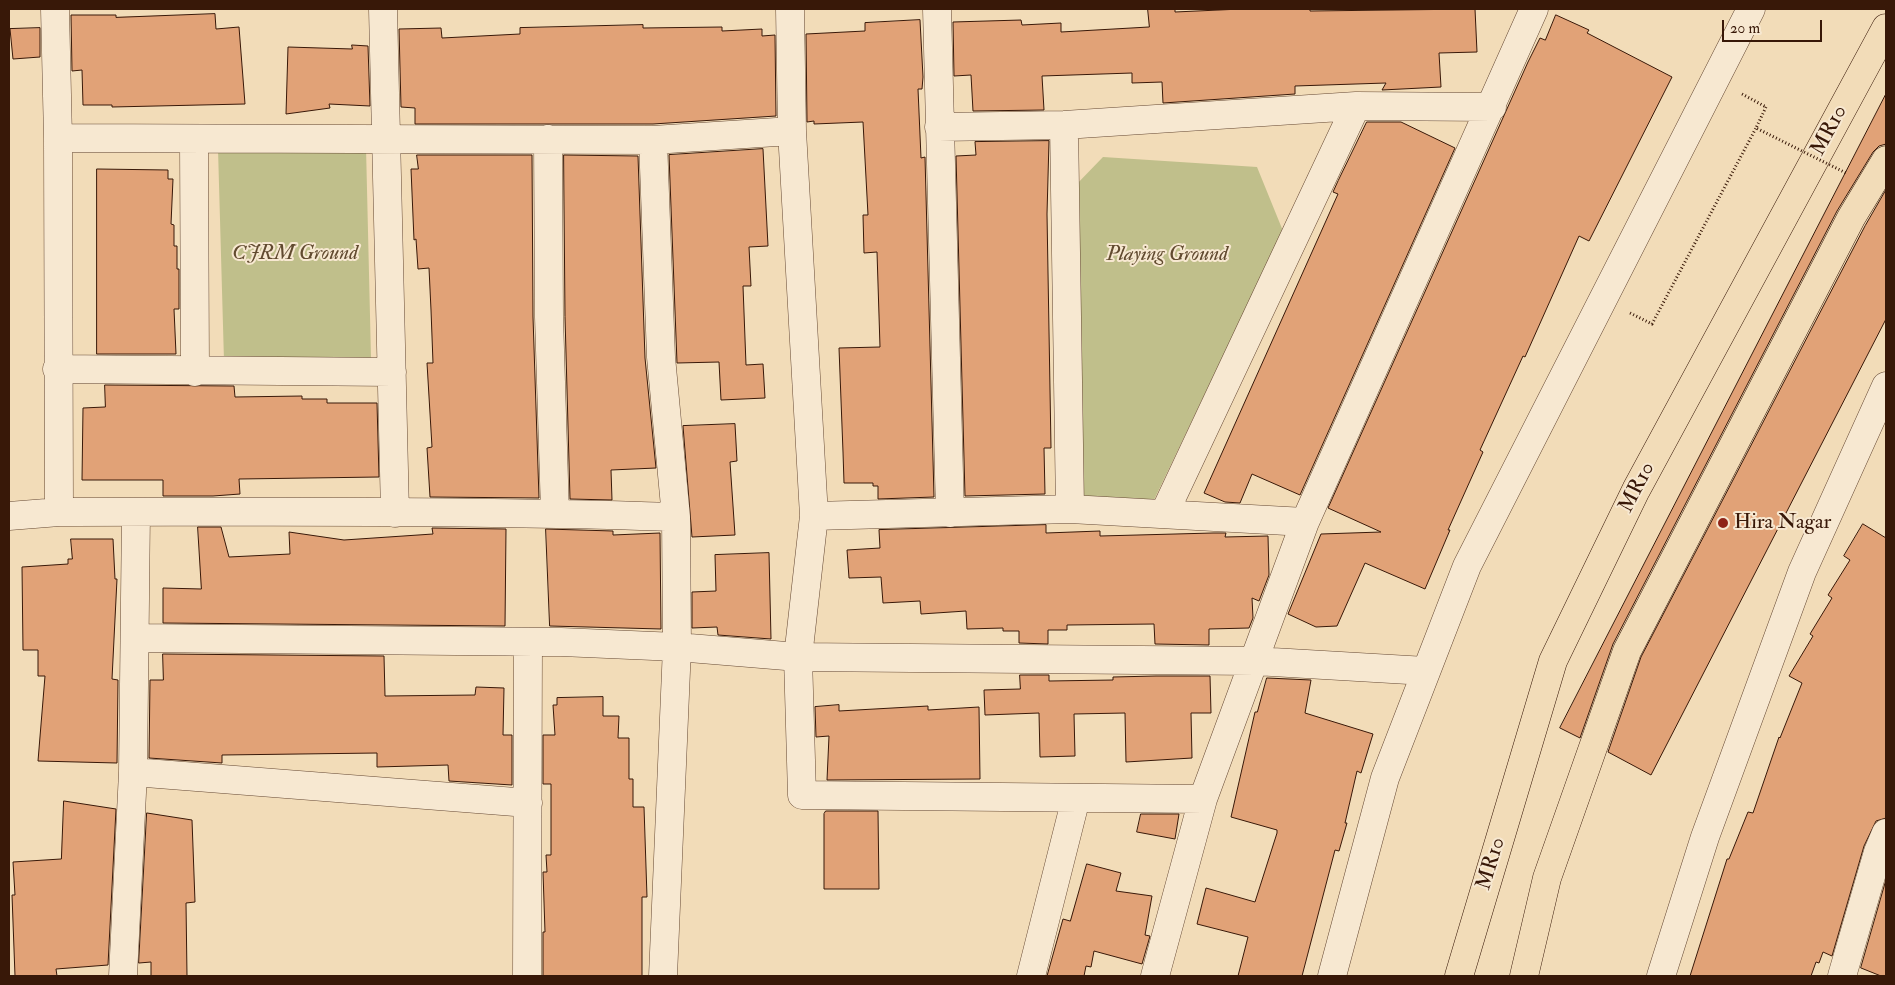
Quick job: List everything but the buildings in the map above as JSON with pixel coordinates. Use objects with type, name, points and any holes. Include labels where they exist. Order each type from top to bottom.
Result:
[{"type":"main road","name":"MR10","points":[[1459,976],[1553,661],[1636,490],[1886,28]]},
{"type":"main road","points":[[1524,976],[1547,878],[1626,651],[1851,218],[1886,160]]},
{"type":"street","points":[[55,9],[58,138],[59,512]]},
{"type":"street","points":[[383,9],[388,141],[395,513]]},
{"type":"street","points":[[790,9],[792,131],[814,516],[798,657],[802,796],[1203,799]]},
{"type":"street","points":[[937,9],[950,513]]},
{"type":"street","points":[[1156,976],[1203,799],[1305,522],[1492,107],[1534,9]]},
{"type":"street","points":[[1332,976],[1385,778],[1468,566],[1751,9]]},
{"type":"street","points":[[939,126],[1064,125],[1356,106],[1492,107]]},
{"type":"street","points":[[1164,514],[1356,106]]},
{"type":"street","points":[[1064,125],[1070,510]]},
{"type":"street","points":[[58,138],[388,141],[653,140],[792,131]]},
{"type":"street","points":[[548,139],[548,318],[555,513]]},
{"type":"street","points":[[194,140],[195,372]]},
{"type":"street","points":[[653,140],[661,357],[676,517],[677,647],[663,976]]},
{"type":"street","points":[[58,369],[195,372],[392,372]]},
{"type":"street","points":[[1661,976],[1705,836],[1802,572],[1886,386]]},
{"type":"street","points":[[814,516],[1070,510],[1305,522]]},
{"type":"street","points":[[9,516],[59,512],[136,512],[555,513],[676,517]]},
{"type":"street","points":[[123,976],[133,772],[136,512]]},
{"type":"street","points":[[135,638],[528,642],[677,647],[798,657],[1255,661],[1426,672]]},
{"type":"street","points":[[527,976],[528,642]]},
{"type":"street","points":[[133,772],[528,802]]},
{"type":"street","points":[[1031,976],[1076,798]]},
{"type":"street","points":[[1842,976],[1878,852],[1886,833]]},
{"type":"path","points":[[1652,324],[1766,107]]},
{"type":"path","points":[[1756,128],[1846,174]]},
{"type":"green space","name":"CJRM Ground","points":[[366,147],[371,358],[224,361],[218,149]]},
{"type":"green space","name":"Playing Ground","points":[[1103,157],[1257,167],[1283,231],[1152,504],[1081,499],[1072,189]]},
{"type":"place","name":"Hira Nagar","points":[[1723,523]]}]
